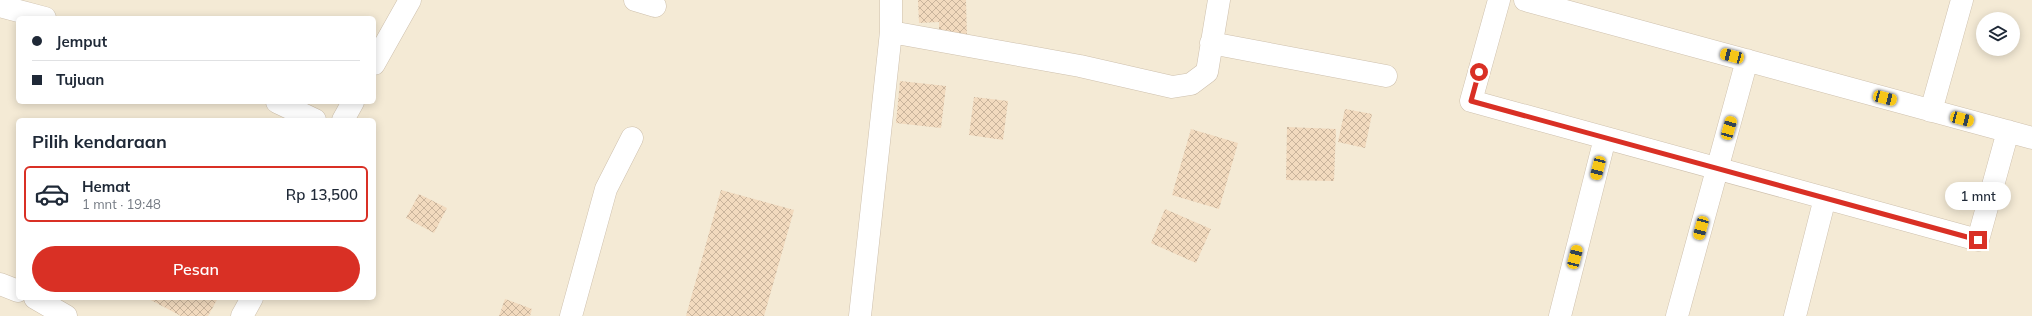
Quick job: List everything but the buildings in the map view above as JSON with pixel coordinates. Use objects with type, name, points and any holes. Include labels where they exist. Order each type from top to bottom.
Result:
[{"type":"street","points":[[376,60],[410,0]]},
{"type":"street","points":[[860,316],[891,32],[892,0]]},
{"type":"street","points":[[891,32],[1080,66],[1172,87],[1191,84],[1207,72],[1219,0]]},
{"type":"street","points":[[1499,0],[1471,101],[1978,240],[2008,131]]},
{"type":"street","points":[[1525,0],[2032,138]]},
{"type":"street","points":[[1931,110],[1962,0]]},
{"type":"street","points":[[0,6],[38,16]]},
{"type":"street","points":[[1211,43],[1386,76]]},
{"type":"street","points":[[1677,316],[1747,60]]},
{"type":"street","points":[[280,104],[311,118]]},
{"type":"street","points":[[344,118],[352,104]]},
{"type":"street","points":[[572,316],[606,189],[632,138]]},
{"type":"street","points":[[1560,316],[1605,138]]},
{"type":"street","points":[[1795,316],[1825,198]]},
{"type":"street","points":[[0,284],[16,290]]},
{"type":"street","points":[[38,300],[66,316]]},
{"type":"street","points":[[242,316],[251,300]]},
{"type":"shaded area","points":[[0,0],[2032,0],[2032,316],[0,316]]},
{"type":"route","points":[[1479,72],[1471,101],[1978,240]]}]
